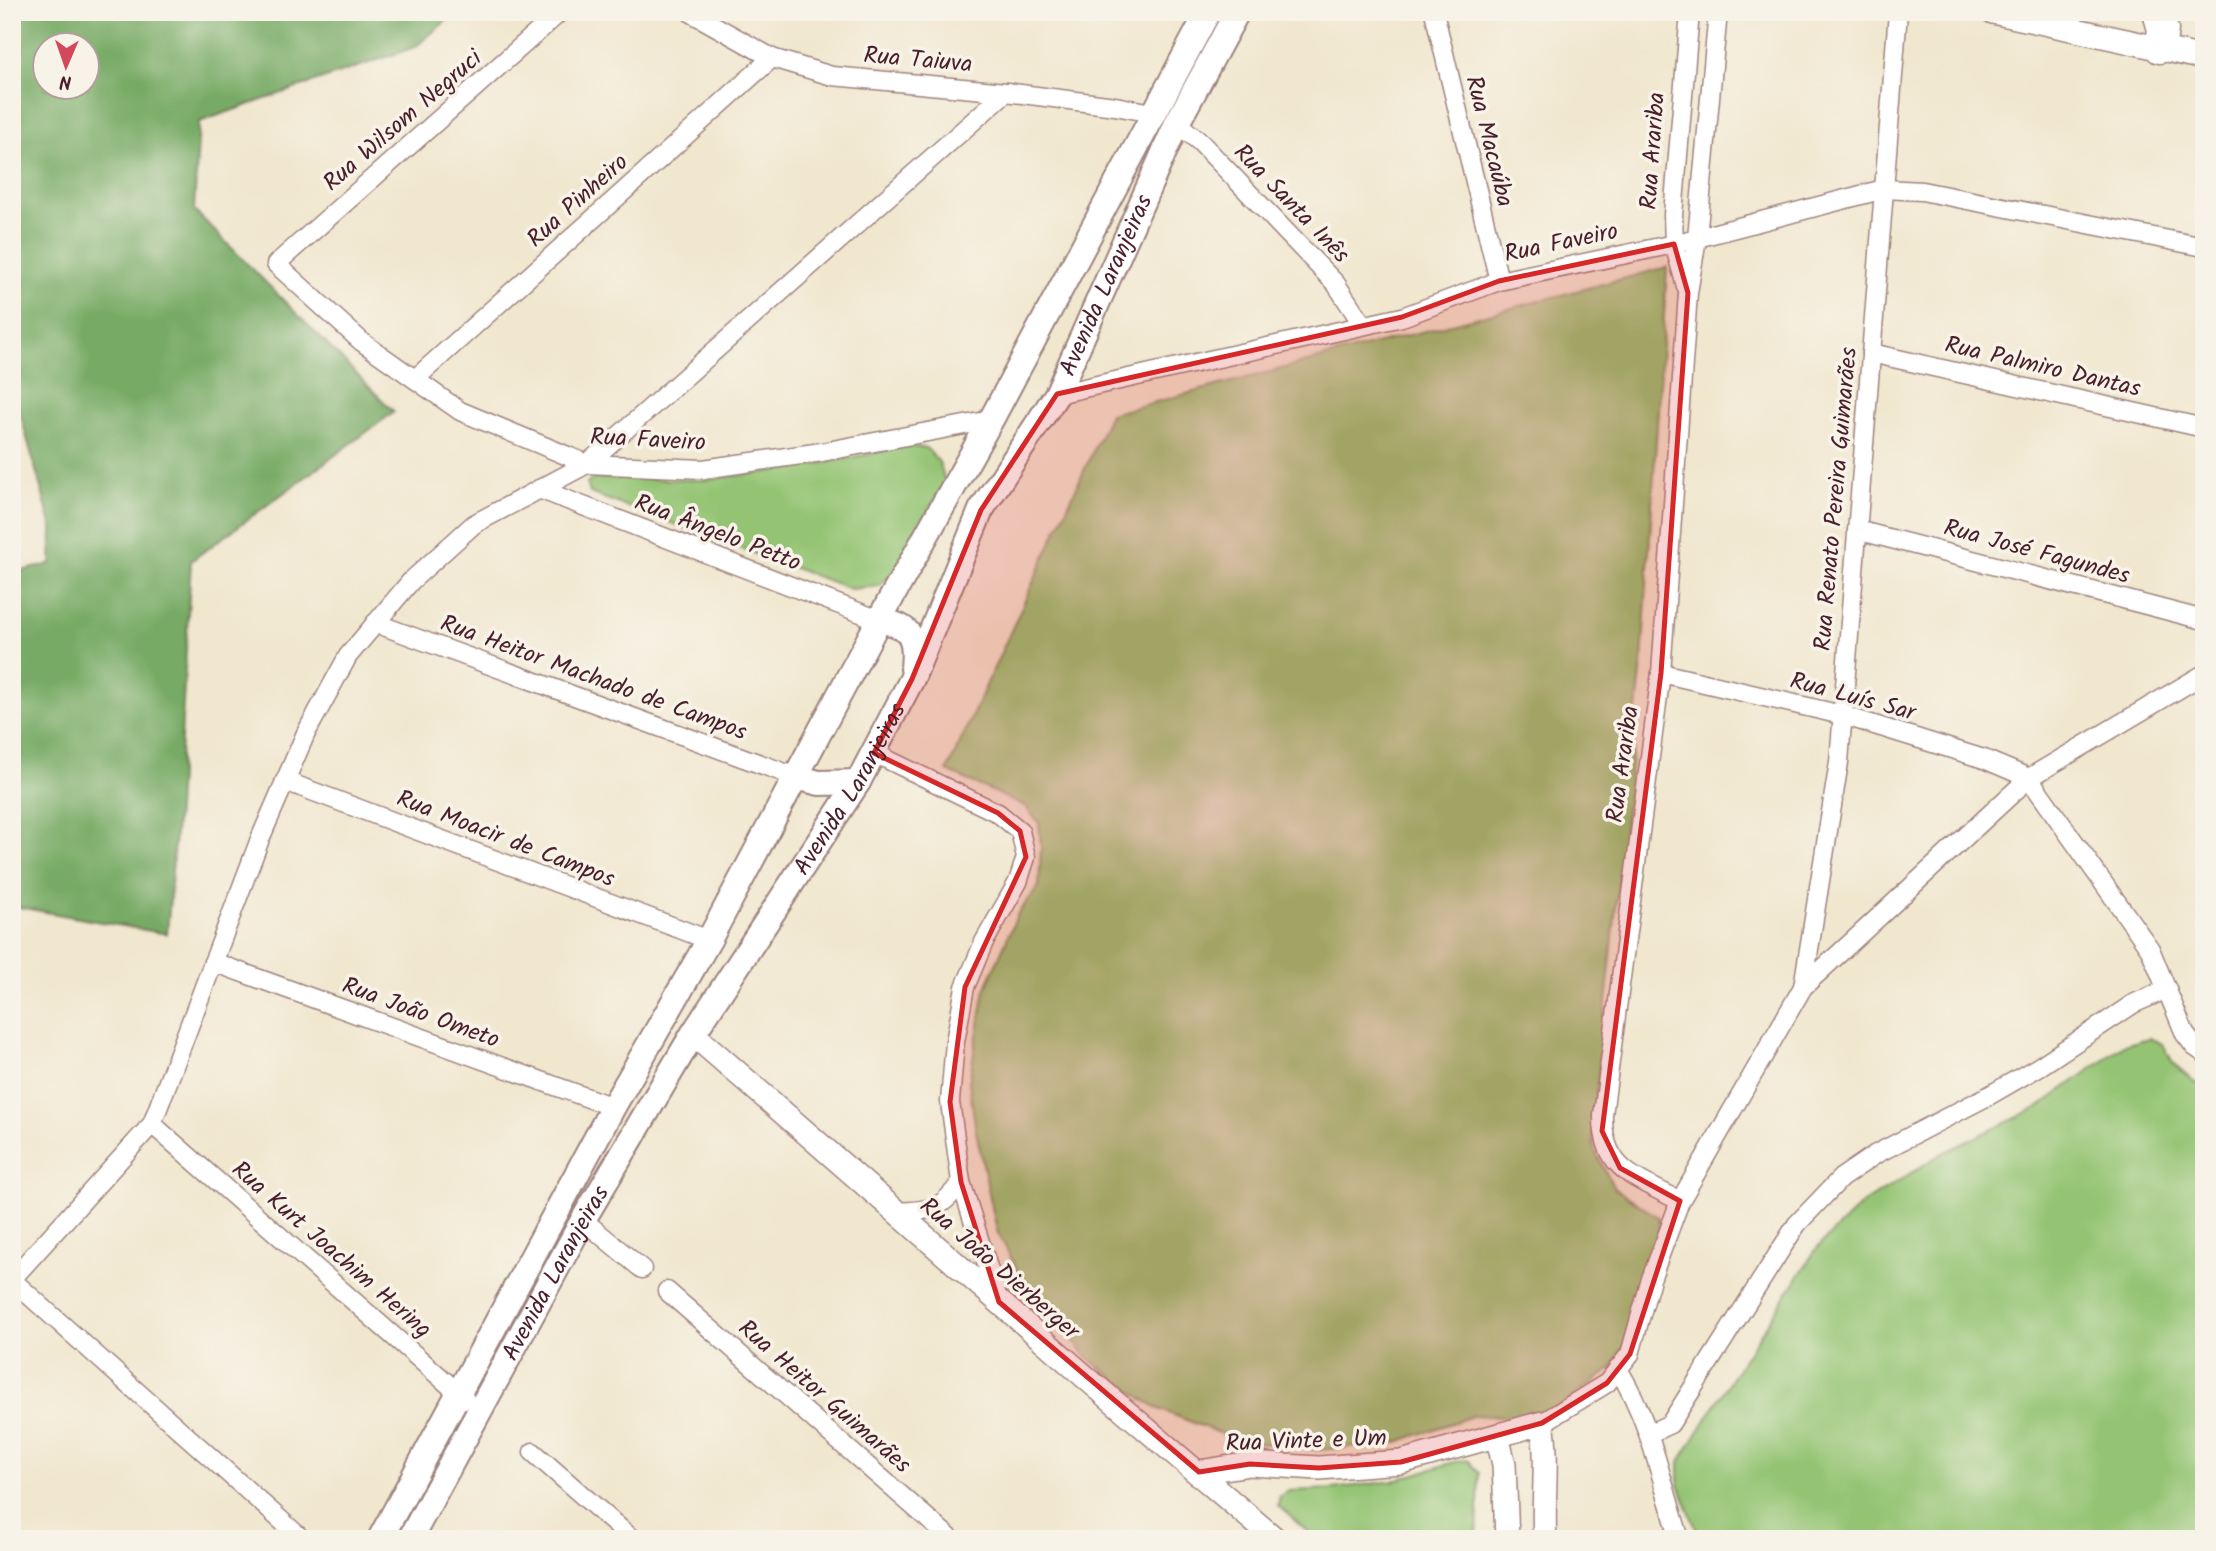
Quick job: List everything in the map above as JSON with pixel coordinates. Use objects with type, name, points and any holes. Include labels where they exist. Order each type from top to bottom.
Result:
[{"type":"main road","name":"Avenida Laranjeiras","points":[[380,1539],[613,1107],[709,940],[879,620],[991,420],[1208,12]]},
{"type":"main road","name":"Avenida Laranjeiras","points":[[410,1539],[583,1220],[693,1034],[858,782],[874,753],[912,679],[981,510],[1057,394],[1177,123],[1237,12]]},
{"type":"main road","points":[[879,620],[899,624],[910,633],[915,646],[912,679]]},
{"type":"main road","points":[[796,777],[819,782],[858,782]]},
{"type":"street","name":"Rua Wilsom Negruci","points":[[276,264],[561,12]]},
{"type":"street","name":"Rua Taiuva","points":[[690,12],[772,58],[832,76],[1006,92],[1153,113]]},
{"type":"street","name":"Rua Macaúba","points":[[1434,12],[1499,281]]},
{"type":"street","name":"Rua Arariba","points":[[1689,293],[1674,244],[1673,215],[1690,12]]},
{"type":"street","name":"Rua Arariba","points":[[1680,1201],[1620,1168],[1606,1148],[1602,1131],[1661,673],[1689,293],[1697,238],[1718,12]]},
{"type":"street","name":"Rua Renato Pereira Guimarães","points":[[1803,986],[1839,762],[1898,12]]},
{"type":"street","points":[[1993,12],[2166,26],[2204,58]]},
{"type":"street","name":"Rua Pinheiro","points":[[415,379],[772,58]]},
{"type":"street","points":[[302,1539],[12,1280],[152,1124],[260,839],[306,733],[348,656],[411,581],[474,524],[587,464],[1006,92]]},
{"type":"street","name":"Rua Santa Inês","points":[[1177,123],[1200,142],[1336,284],[1363,325]]},
{"type":"street","name":"Rua Faveiro","points":[[1057,394],[1402,317],[1499,281],[1674,244],[1884,189],[1922,191],[2204,247]]},
{"type":"street","name":"Rua Faveiro","points":[[276,264],[362,342],[460,411],[587,464],[702,469],[821,452],[991,420]]},
{"type":"street","name":"Rua Palmiro Dantas","points":[[1871,353],[2204,428]]},
{"type":"street","name":"Rua Ângelo Petto","points":[[539,489],[879,620]]},
{"type":"street","name":"Rua José Fagundes","points":[[1857,530],[2204,620]]},
{"type":"street","name":"Rua Heitor Machado de Campos","points":[[376,624],[796,777]]},
{"type":"street","name":"Rua Luís Sar","points":[[1661,673],[1842,715],[1984,759],[2029,778]]},
{"type":"street","points":[[1545,1539],[1546,1446],[1542,1423],[1607,1383],[1630,1354],[1651,1279],[1680,1201],[1803,986],[2029,778],[2204,674]]},
{"type":"street","points":[[874,753],[998,813],[1020,831],[1026,857],[1018,882],[984,942],[965,987],[955,1042],[950,1101],[961,1182],[999,1302]]},
{"type":"street","points":[[2029,778],[2150,949],[2185,1034],[2204,1053]]},
{"type":"street","name":"Rua Moacir de Campos","points":[[285,781],[709,940]]},
{"type":"street","name":"Rua João Ometo","points":[[213,962],[613,1107]]},
{"type":"street","points":[[1650,1433],[1670,1424],[1797,1224],[1841,1178],[1876,1154],[2040,1066],[2133,1004],[2167,989]]},
{"type":"street","name":"Rua João Dierberger","points":[[693,1034],[1275,1539]]},
{"type":"street","name":"Rua Kurt Joachim Hering","points":[[152,1124],[480,1412]]},
{"type":"street","points":[[896,1212],[931,1210],[950,1198],[961,1182]]},
{"type":"street","points":[[583,1220],[642,1269]]},
{"type":"street","name":"Rua Heitor Guimarães","points":[[667,1291],[951,1539]]},
{"type":"street","points":[[1618,1368],[1633,1392],[1650,1433],[1664,1493],[1680,1539]]},
{"type":"street","name":"Rua Vinte e Um","points":[[1199,1472],[1250,1464],[1319,1468],[1401,1462],[1542,1423]]},
{"type":"street","points":[[1497,1436],[1504,1464],[1507,1539]]},
{"type":"street","points":[[533,1452],[632,1539]]},
{"type":"highlighted area","points":[[1674,244],[1688,293],[1661,673],[1602,1131],[1620,1168],[1680,1201],[1630,1354],[1607,1383],[1542,1423],[1401,1462],[1319,1468],[1250,1464],[1199,1472],[999,1302],[961,1182],[950,1102],[965,987],[1026,857],[1020,831],[998,813],[874,753],[912,679],[981,510],[1057,394],[1402,317],[1499,281]]},
{"type":"green space","points":[[22,12],[457,12],[415,47],[199,122],[194,210],[394,412],[191,561],[167,934],[12,906],[12,573],[51,564],[52,528],[12,384],[12,20]]},
{"type":"green space","points":[[1667,267],[1642,662],[1593,1126],[1594,1149],[1614,1188],[1658,1217],[1660,1236],[1628,1340],[1611,1369],[1556,1409],[1530,1419],[1475,1415],[1397,1442],[1320,1450],[1239,1441],[1154,1407],[1090,1360],[1027,1288],[997,1231],[976,1131],[969,1082],[985,990],[1017,915],[1039,886],[1039,823],[1025,806],[947,771],[1110,414]]},
{"type":"green space","points":[[909,446],[926,448],[939,462],[945,481],[895,572],[879,586],[851,589],[590,493],[587,483],[597,478],[704,480],[798,468]]},
{"type":"green space","points":[[2149,1038],[2163,1044],[2173,1063],[2196,1083],[2204,1085],[2204,1539],[1700,1539],[1679,1485],[1679,1463],[1817,1248],[1861,1205],[1941,1154],[2039,1107],[2124,1045]]},
{"type":"green space","points":[[1468,1460],[1479,1473],[1477,1539],[1316,1539],[1278,1506],[1280,1496],[1289,1491],[1333,1489],[1393,1481]]}]
